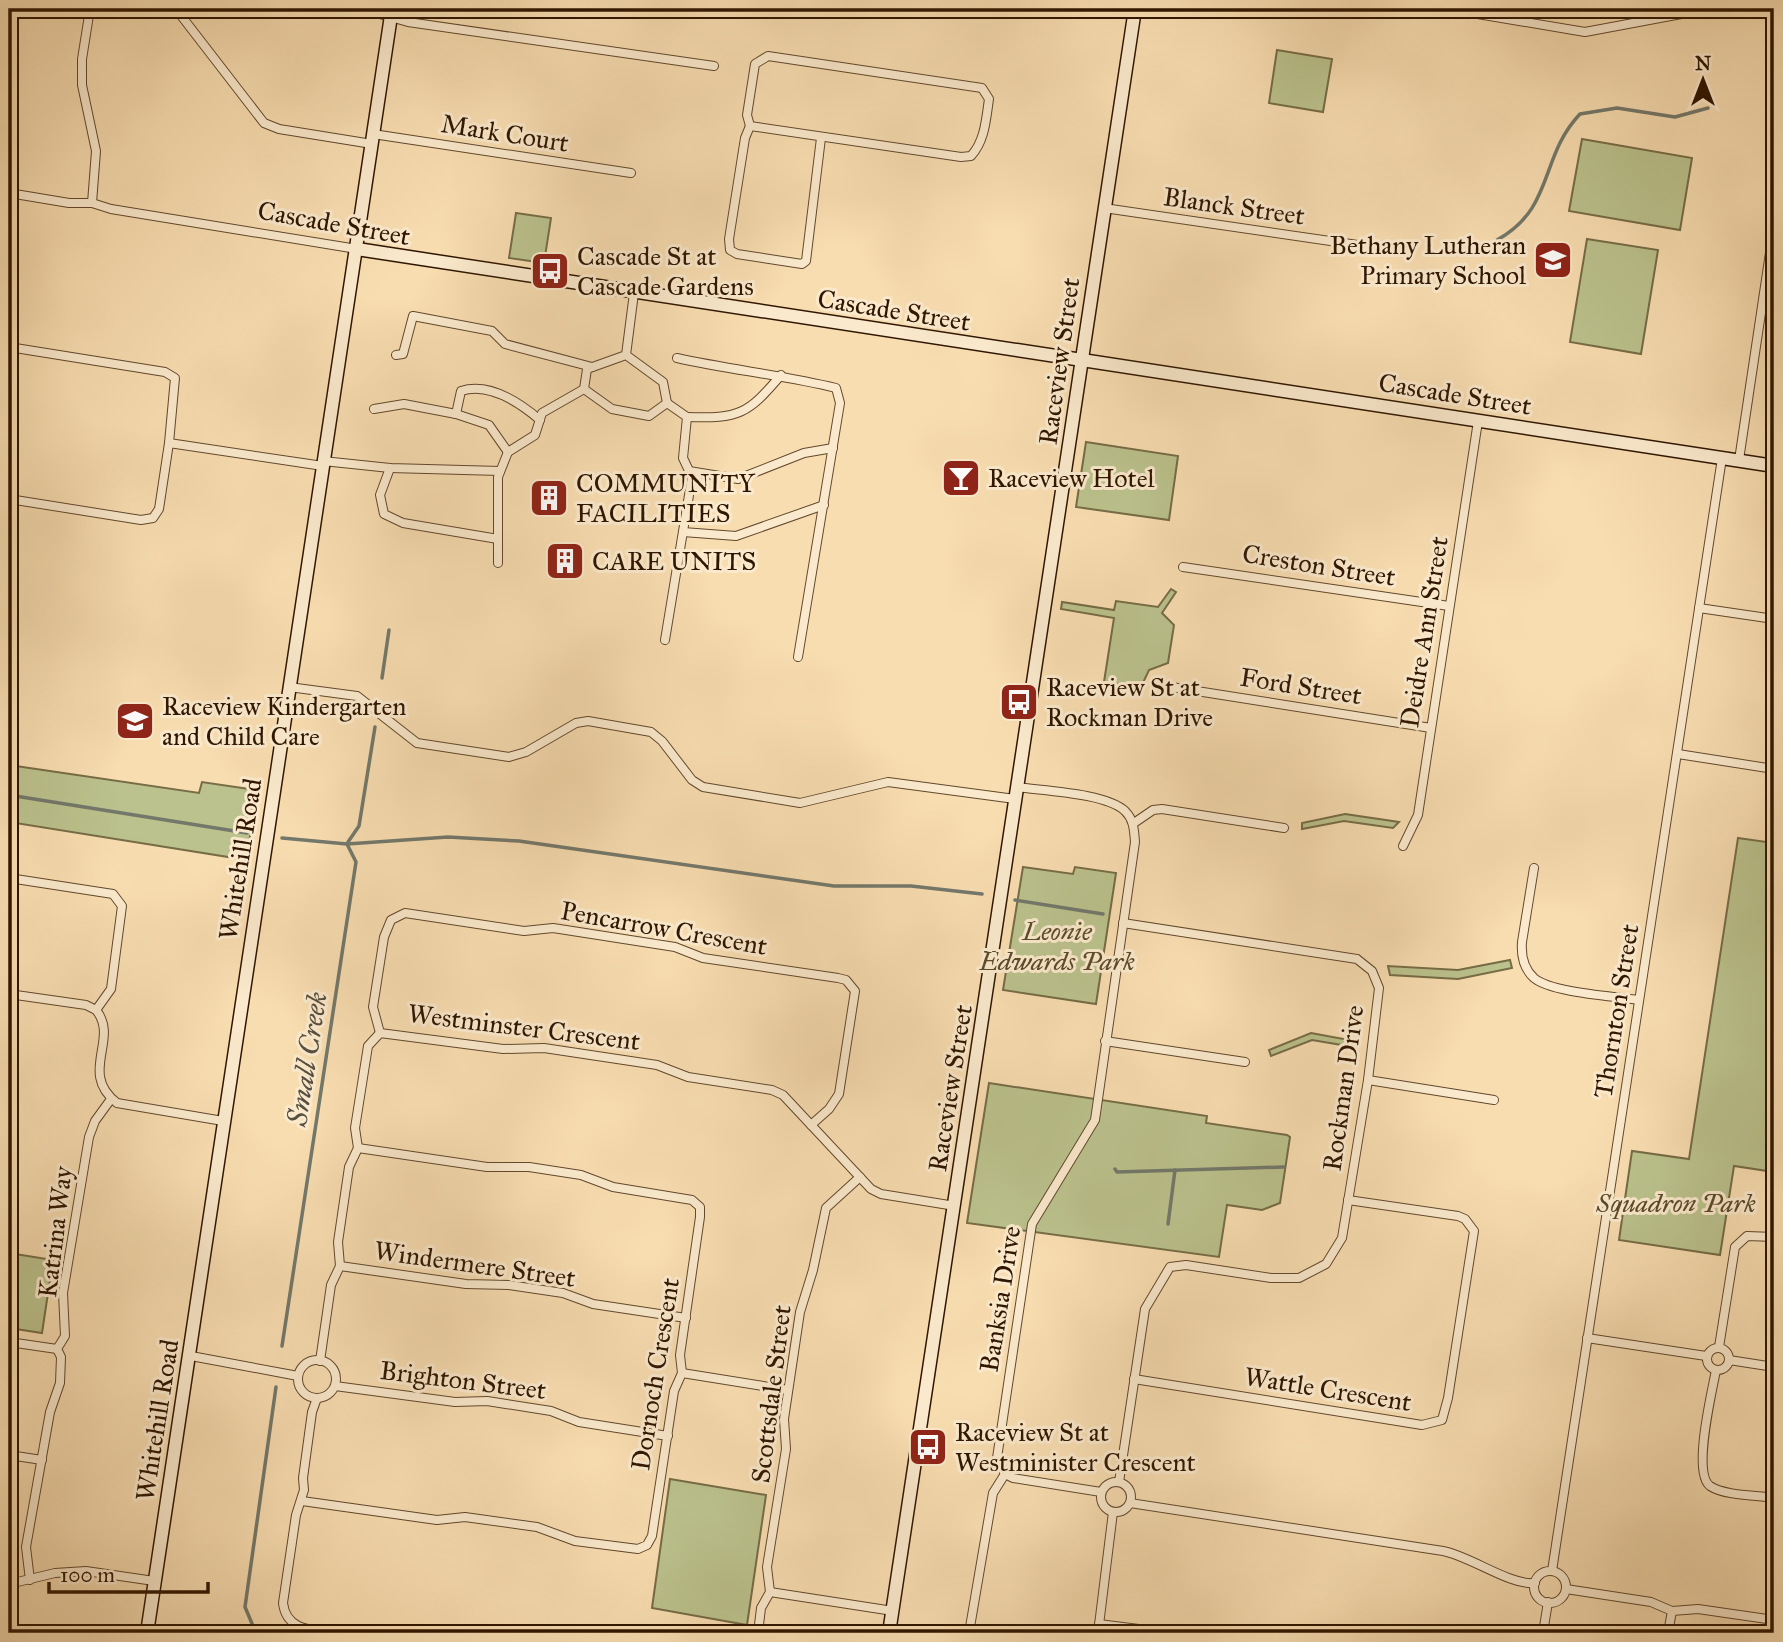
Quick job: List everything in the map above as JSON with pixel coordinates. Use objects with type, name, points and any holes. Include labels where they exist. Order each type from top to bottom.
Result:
[{"type":"street","points":[[90,9],[82,59],[82,85],[96,152],[92,202]]},
{"type":"street","name":"Mark Court","points":[[176,9],[264,123],[279,129],[631,173]]},
{"type":"street","points":[[362,9],[391,13],[408,22],[714,66]]},
{"type":"street","name":"Raceview Street","points":[[889,1633],[1135,9]]},
{"type":"street","points":[[1448,9],[1585,32],[1707,9]]},
{"type":"street","name":"Whitehill Road","points":[[147,1633],[191,1356],[223,1121],[391,13]]},
{"type":"street","points":[[751,126],[821,138],[971,156],[985,128],[988,93],[982,88],[768,56],[759,59],[753,72],[747,115],[751,126],[745,138],[729,239],[730,250],[737,254],[802,264],[806,261],[821,138]]},
{"type":"street","name":"Cascade Street","points":[[9,193],[69,204],[92,202],[111,209],[634,293],[1774,466]]},
{"type":"street","name":"Blanck Street","points":[[1104,208],[1399,251]]},
{"type":"street","points":[[1739,460],[1774,226]]},
{"type":"street","points":[[625,355],[634,293]]},
{"type":"street","points":[[396,355],[403,354],[413,316],[492,331],[505,344],[592,367]]},
{"type":"street","points":[[9,347],[165,373],[175,378],[159,509],[153,518],[141,520],[9,499]]},
{"type":"street","points":[[584,389],[587,369],[625,355]]},
{"type":"street","points":[[625,355],[663,382],[667,403],[687,417],[722,418],[754,407],[780,375]]},
{"type":"street","points":[[677,358],[751,374],[780,375],[836,388],[840,403],[798,657]]},
{"type":"street","points":[[456,414],[461,391],[475,386],[519,401],[540,419]]},
{"type":"street","points":[[584,389],[612,409],[649,416],[667,403]]},
{"type":"street","points":[[498,563],[500,471],[508,452],[535,435],[542,414],[584,389]]},
{"type":"street","points":[[374,409],[404,404],[456,414],[489,425],[508,452]]},
{"type":"street","points":[[665,640],[692,477],[682,458],[687,417]]},
{"type":"street","name":"Deidre Ann Street","points":[[1403,846],[1418,815],[1478,421]]},
{"type":"street","points":[[169,443],[323,463],[500,471]]},
{"type":"street","points":[[689,471],[738,479],[804,453],[833,448]]},
{"type":"street","name":"Thornton Street","points":[[1552,1571],[1722,458]]},
{"type":"street","points":[[390,468],[380,495],[384,514],[403,523],[498,539]]},
{"type":"street","points":[[683,532],[736,536],[824,505]]},
{"type":"street","name":"Creston Street","points":[[1182,567],[1449,606]]},
{"type":"street","points":[[1699,608],[1774,619]]},
{"type":"street","points":[[289,687],[356,696],[406,738],[417,743],[509,757],[526,752],[576,723],[588,721],[651,732],[692,780],[703,787],[800,803],[888,782],[1112,802],[1126,812],[1134,823],[1135,842],[1123,923]]},
{"type":"street","name":"Ford Street","points":[[1165,687],[1431,728]]},
{"type":"street","points":[[1678,754],[1774,768]]},
{"type":"street","points":[[1134,823],[1153,810],[1162,809],[1283,828]]},
{"type":"street","points":[[1534,868],[1521,953],[1528,972],[1543,984],[1639,1000]]},
{"type":"street","points":[[9,878],[113,894],[122,906],[111,989],[96,1010]]},
{"type":"street","name":"Pencarrow Crescent","points":[[380,1032],[373,1007],[384,937],[391,920],[405,913],[524,931],[554,928],[675,947],[703,958],[838,978],[846,980],[855,991],[839,1094],[830,1108],[811,1125]]},
{"type":"street","name":"Banksia Drive","points":[[1005,1474],[997,1458],[1032,1224],[1095,1120],[1123,923]]},
{"type":"street","name":"Rockman Drive","points":[[1119,1482],[1145,1309],[1170,1267],[1186,1265],[1271,1278],[1299,1278],[1326,1264],[1342,1238],[1368,1080],[1379,988],[1372,971],[1357,959],[1123,923]]},
{"type":"street","points":[[9,994],[86,1005],[96,1010],[104,1030],[99,1078],[111,1099],[123,1106],[223,1121]]},
{"type":"street","name":"Westminster Crescent","points":[[320,1361],[331,1285],[340,1266],[338,1242],[347,1180],[358,1148],[355,1128],[368,1046],[380,1032],[503,1049],[544,1048],[657,1065],[688,1077],[772,1090],[783,1095],[860,1177],[881,1194],[955,1206]]},
{"type":"street","points":[[1105,1041],[1245,1062]]},
{"type":"street","points":[[1368,1080],[1494,1100]]},
{"type":"street","name":"Katrina Way","points":[[30,1580],[26,1547],[50,1412],[60,1383],[61,1357],[57,1349],[65,1336],[63,1293],[89,1137],[95,1121],[111,1099]]},
{"type":"street","name":"Dornoch Crescent","points":[[302,1501],[437,1520],[465,1517],[537,1527],[575,1541],[639,1549],[647,1545],[652,1536],[674,1391],[682,1374],[680,1355],[700,1217],[700,1207],[692,1200],[612,1187],[581,1175],[542,1169],[488,1167],[358,1148]]},
{"type":"street","name":"Scottsdale Street","points":[[770,1591],[767,1567],[786,1449],[784,1419],[800,1312],[813,1270],[821,1219],[832,1199],[860,1177]]},
{"type":"street","name":"Wattle Crescent","points":[[1134,1379],[1422,1424],[1442,1420],[1474,1231],[1465,1219],[1458,1216],[1348,1200]]},
{"type":"street","points":[[1719,1347],[1735,1247],[1747,1236],[1774,1237]]},
{"type":"street","name":"Windermere Street","points":[[340,1266],[466,1284],[509,1285],[563,1293],[593,1304],[686,1318]]},
{"type":"street","points":[[1587,1338],[1706,1356]]},
{"type":"street","points":[[9,1342],[57,1349]]},
{"type":"street","points":[[1719,1347],[1728,1353],[1729,1360],[1725,1368],[1716,1370],[1707,1364],[1706,1356],[1712,1348],[1719,1347]]},
{"type":"street","points":[[191,1356],[298,1376]]},
{"type":"street","points":[[1729,1360],[1774,1367]]},
{"type":"street","points":[[320,1361],[333,1369],[335,1386],[327,1395],[317,1398],[305,1394],[298,1376],[307,1363],[320,1361]]},
{"type":"street","points":[[1716,1370],[1702,1461],[1704,1478],[1713,1488],[1774,1498]]},
{"type":"street","points":[[682,1374],[788,1390]]},
{"type":"street","name":"Brighton Street","points":[[335,1386],[455,1402],[487,1401],[551,1411],[579,1422],[668,1436]]},
{"type":"street","points":[[317,1398],[312,1412],[302,1501],[295,1522],[283,1603],[285,1614],[299,1627],[331,1633]]},
{"type":"street","points":[[9,1455],[42,1460]]},
{"type":"street","points":[[969,1633],[993,1493],[1005,1474],[1013,1478],[1101,1492]]},
{"type":"street","points":[[1119,1482],[1128,1487],[1130,1503],[1123,1510],[1113,1512],[1104,1507],[1101,1492],[1106,1485],[1119,1482]]},
{"type":"street","points":[[1130,1503],[1443,1550],[1518,1581],[1535,1583]]},
{"type":"street","points":[[1113,1512],[1099,1629],[1170,1633]]},
{"type":"street","points":[[1552,1571],[1564,1579],[1566,1589],[1561,1598],[1548,1602],[1537,1595],[1535,1583],[1540,1575],[1552,1571]]},
{"type":"street","points":[[9,1584],[55,1573],[86,1572],[155,1581]]},
{"type":"street","points":[[1566,1589],[1651,1602],[1672,1611],[1698,1609],[1774,1620]]},
{"type":"street","points":[[758,1633],[761,1608],[769,1598],[770,1591],[893,1611]]},
{"type":"street","points":[[1544,1633],[1548,1602]]},
{"type":"street","points":[[1668,1633],[1672,1611]]},
{"type":"green space","points":[[1277,50],[1332,59],[1323,112],[1269,103]]},
{"type":"green space","points":[[1582,139],[1692,158],[1680,230],[1569,211]]},
{"type":"green space","points":[[516,213],[551,218],[544,263],[509,258]]},
{"type":"green space","points":[[1587,239],[1658,250],[1641,354],[1570,342]]},
{"type":"green space","points":[[1086,442],[1178,456],[1169,520],[1076,507]]},
{"type":"green space","points":[[1171,589],[1176,592],[1162,613],[1174,625],[1168,663],[1149,670],[1141,687],[1104,682],[1114,618],[1061,609],[1062,602],[1114,610],[1116,601],[1158,607]]},
{"type":"green space","points":[[9,765],[199,793],[202,782],[256,790],[247,860],[9,822]]},
{"type":"green space","points":[[1345,814],[1399,822],[1393,828],[1344,821],[1302,829],[1302,823]]},
{"type":"green space","name":"Squadron Park","points":[[1738,838],[1774,843],[1774,1172],[1734,1166],[1720,1255],[1619,1240],[1632,1151],[1689,1159]]},
{"type":"green space","name":"Leonie Edwards Park","points":[[1023,867],[1073,874],[1075,867],[1116,873],[1096,1004],[1003,990]]},
{"type":"green space","points":[[1510,960],[1512,968],[1458,979],[1390,975],[1388,966],[1458,970]]},
{"type":"green space","points":[[1311,1033],[1349,1040],[1348,1046],[1312,1040],[1271,1056],[1269,1050]]},
{"type":"green space","points":[[989,1083],[1207,1116],[1206,1123],[1287,1135],[1290,1137],[1280,1203],[1262,1210],[1227,1205],[1219,1257],[967,1223]]},
{"type":"green space","points":[[9,1253],[53,1260],[42,1333],[9,1328]]},
{"type":"green space","points":[[670,1479],[766,1495],[747,1625],[652,1608]]},
{"type":"waterway","points":[[1497,240],[1516,227],[1529,213],[1558,147],[1580,114],[1617,108],[1675,117],[1708,108]]},
{"type":"waterway","points":[[382,678],[389,630]]},
{"type":"waterway","points":[[348,842],[359,826],[375,727]]},
{"type":"waterway","name":"Small Creek","points":[[9,795],[247,833]]},
{"type":"waterway","points":[[347,844],[448,837],[519,841],[834,886],[911,886],[982,894]]},
{"type":"waterway","name":"Small Creek","points":[[282,838],[347,844],[356,862],[282,1346]]},
{"type":"waterway","points":[[1015,900],[1103,914]]},
{"type":"waterway","points":[[1115,1169],[1117,1172],[1284,1167]]},
{"type":"waterway","points":[[1168,1224],[1175,1170]]},
{"type":"waterway","name":"Small Creek","points":[[256,1633],[245,1607],[276,1387]]},
{"type":"place","name":"Bethany Lutheran Primary School","points":[[1553,260]]},
{"type":"place","name":"Cascade St at Cascade Gardens","points":[[550,271]]},
{"type":"place","name":"Raceview Hotel","points":[[961,478]]},
{"type":"place","name":"COMMUNITY FACILITIES","points":[[549,498]]},
{"type":"place","name":"CARE UNITS","points":[[565,561]]},
{"type":"place","name":"Raceview St at Rockman Drive","points":[[1019,702]]},
{"type":"place","name":"Raceview Kindergarten and Child Care","points":[[135,721]]},
{"type":"place","name":"Raceview St at Westminister Crescent","points":[[928,1447]]}]
